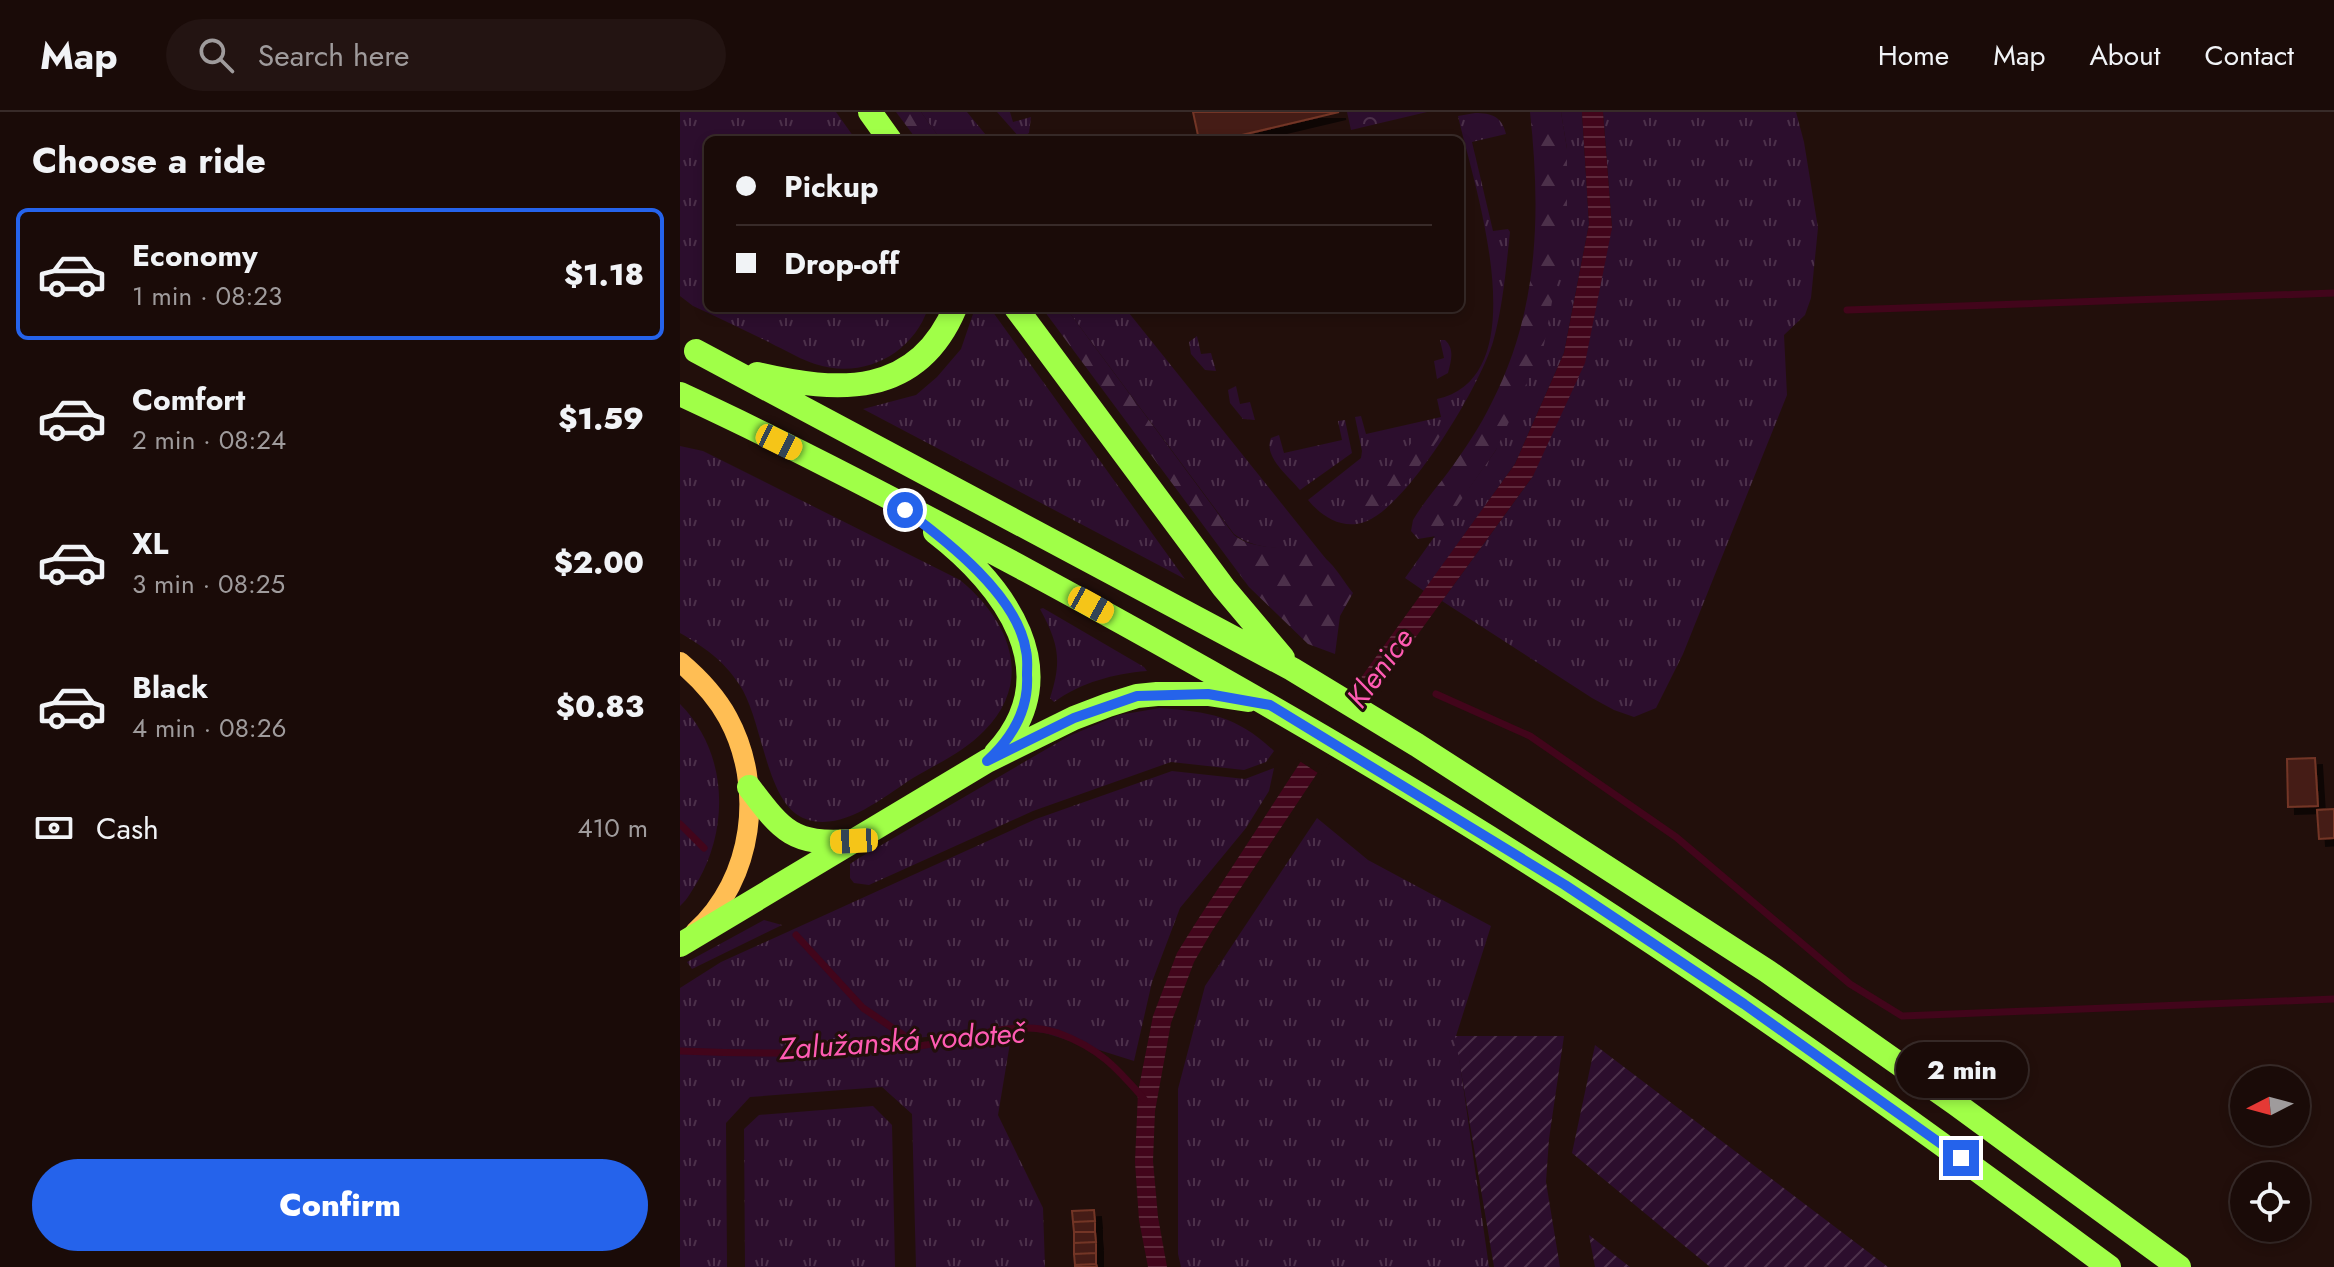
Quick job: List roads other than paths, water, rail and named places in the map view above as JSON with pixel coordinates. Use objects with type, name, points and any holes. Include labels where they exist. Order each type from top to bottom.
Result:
[{"type":"highway","points":[[870,112],[887,136]]},
{"type":"highway","points":[[688,348],[739,369],[784,380],[845,386],[876,383],[902,371],[926,353],[942,335],[953,312]]},
{"type":"highway","points":[[1019,312],[1224,588],[1292,669]]},
{"type":"highway","points":[[688,348],[1292,669],[1417,745],[1767,971],[2179,1267]]},
{"type":"highway","points":[[690,399],[885,494],[1270,705],[1396,780],[1565,885],[1744,1004],[1937,1140],[2109,1267]]},
{"type":"highway","points":[[885,494],[945,540],[993,587],[1012,614],[1026,648],[1028,682],[1022,713],[1008,739],[987,761]]},
{"type":"highway","points":[[680,945],[987,761],[1074,718],[1137,696],[1208,694],[1270,705]]},
{"type":"highway","points":[[749,787],[789,834],[822,843],[854,841]]},
{"type":"main road","points":[[680,662],[706,687],[728,717],[746,763],[749,787],[747,832],[735,875],[721,901],[702,925],[680,945]]},
{"type":"water","name":"Klenice","points":[[1582,112],[1603,112],[1612,228],[1585,363],[1533,476],[1322,766],[1194,962],[1171,1023],[1155,1111],[1153,1161],[1167,1267],[1148,1267],[1139,1220],[1135,1162],[1138,1092],[1153,1016],[1177,953],[1303,758],[1515,464],[1564,353],[1589,224]]},
{"type":"waterway","points":[[1847,310],[2334,293]]},
{"type":"waterway","points":[[1436,694],[1530,736],[1676,837],[1850,984],[1902,1016],[2334,999]]},
{"type":"waterway","points":[[680,824],[704,848]]},
{"type":"waterway","points":[[796,935],[863,1008],[918,1045]]},
{"type":"waterway","name":"Zalužanská vodoteč","points":[[680,1051],[859,1051],[919,1046],[1006,1029],[1041,1029],[1058,1033],[1096,1052],[1144,1099]]}]
